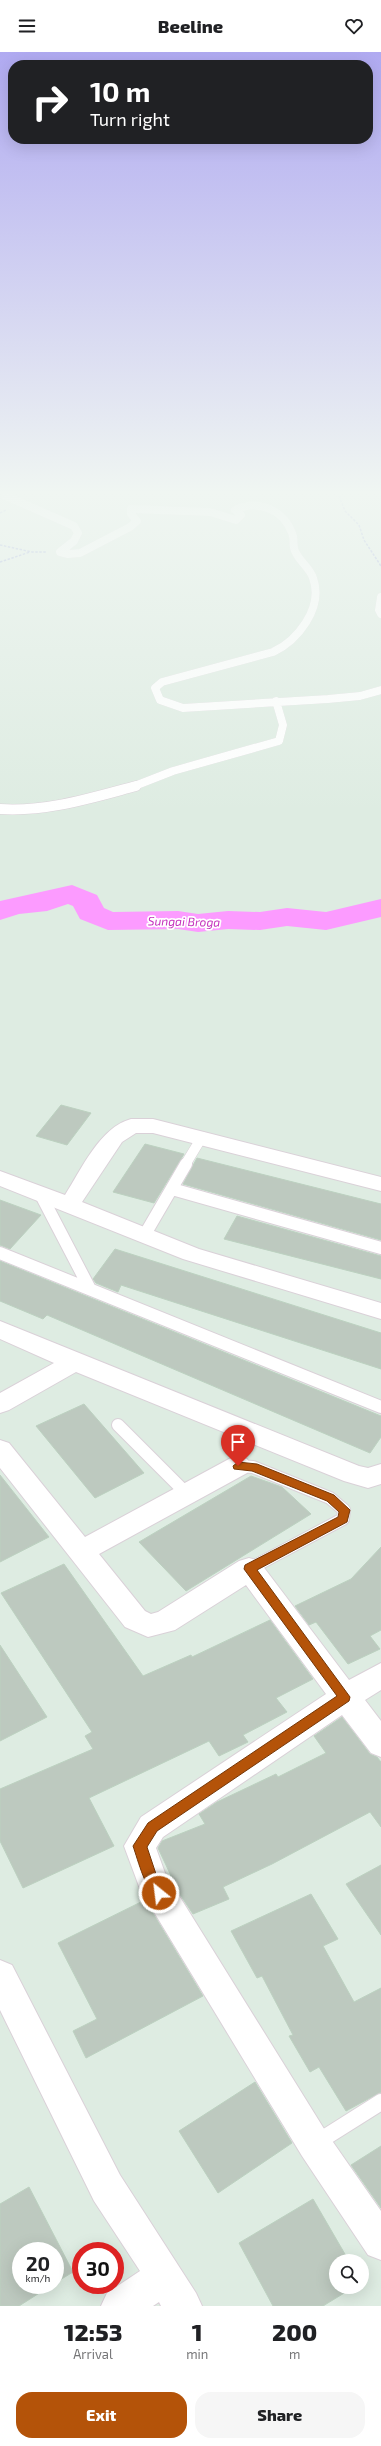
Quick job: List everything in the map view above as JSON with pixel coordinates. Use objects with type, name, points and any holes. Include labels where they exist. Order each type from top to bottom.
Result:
[{"type":"street","points":[[69,1206],[114,1137],[131,1126],[153,1126],[202,1137],[381,1184]]},
{"type":"street","points":[[0,1178],[191,1254],[381,1311]]},
{"type":"street","points":[[0,1329],[75,1362],[353,1474],[368,1478],[381,1474]]},
{"type":"street","points":[[0,1404],[75,1362]]},
{"type":"street","points":[[0,1450],[135,1619],[148,1626],[164,1622],[249,1569],[344,1697],[381,1744]]},
{"type":"street","points":[[82,1551],[238,1466]]},
{"type":"street","points":[[381,1675],[344,1697],[152,1827],[140,1846],[151,1879],[314,2144],[381,2242]]},
{"type":"street","points":[[0,1976],[107,2188],[173,2292],[120,2306]]},
{"type":"lane","points":[[314,601],[300,634],[287,645],[259,657],[162,682],[155,688],[160,700],[183,708],[360,696],[381,690]]},
{"type":"lane","points":[[380,601],[379,610],[381,614]]},
{"type":"lane","points":[[0,809],[18,810],[72,803],[141,784],[173,771],[279,742],[284,732],[276,701]]},
{"type":"lane","points":[[144,1236],[202,1137]]},
{"type":"lane","points":[[172,1189],[381,1248]]},
{"type":"lane","points":[[41,1195],[90,1289]]},
{"type":"lane","points":[[0,1253],[381,1407]]},
{"type":"lane","points":[[118,1425],[187,1494]]},
{"type":"lane","points":[[238,1466],[253,1467],[330,1498],[344,1510],[343,1519],[249,1569]]},
{"type":"lane","points":[[314,2144],[381,2102]]},
{"type":"building","points":[[61,1105],[91,1113],[67,1145],[36,1136]]},
{"type":"building","points":[[145,1144],[184,1154],[154,1203],[113,1192]]},
{"type":"building","points":[[197,1158],[381,1204],[381,1240],[183,1184]]},
{"type":"building","points":[[0,1200],[41,1215],[10,1249],[0,1245]]},
{"type":"building","points":[[237,1216],[381,1256],[381,1279],[224,1239]]},
{"type":"building","points":[[115,1249],[381,1333],[381,1369],[121,1285],[118,1292],[96,1283],[93,1279]]},
{"type":"building","points":[[0,1261],[381,1416],[381,1437],[370,1453],[47,1315],[43,1319],[0,1301]]},
{"type":"building","points":[[84,1404],[144,1473],[95,1498],[36,1426]]},
{"type":"building","points":[[0,1475],[49,1537],[0,1562]]},
{"type":"building","points":[[251,1476],[282,1487],[311,1514],[186,1591],[139,1542]]},
{"type":"building","points":[[381,1547],[381,1630],[370,1636],[380,1649],[348,1664],[316,1622],[309,1625],[295,1606],[351,1579]]},
{"type":"building","points":[[64,1564],[143,1676],[191,1655],[192,1657],[270,1620],[313,1679],[276,1698],[287,1712],[243,1735],[248,1742],[219,1756],[209,1741],[89,1798],[114,1846],[23,1888],[0,1841],[0,1789],[93,1749],[85,1736],[92,1732],[1,1593]]},
{"type":"building","points":[[0,1645],[47,1717],[0,1741]]},
{"type":"building","points":[[342,1717],[370,1754],[377,1757],[381,1762],[381,1827],[370,1812],[272,1864],[223,1887],[229,1899],[193,1914],[179,1893],[158,1848],[162,1841],[205,1824],[199,1814],[217,1802],[276,1774],[278,1777],[326,1753],[314,1736]]},
{"type":"building","points":[[381,1865],[381,1935],[346,1884]]},
{"type":"building","points":[[311,1894],[338,1939],[323,1946],[354,2002],[381,1988],[381,2092],[346,2111],[319,2067],[310,2072],[289,2036],[293,2035],[262,1976],[257,1978],[231,1931]]},
{"type":"building","points":[[145,1900],[203,1996],[86,2058],[73,2031],[97,2019],[58,1943]]},
{"type":"building","points":[[255,2082],[292,2143],[218,2193],[179,2131]]},
{"type":"building","points":[[381,2146],[381,2208],[351,2165]]},
{"type":"building","points":[[29,2187],[57,2242],[12,2242],[12,2294],[38,2294],[19,2306],[0,2306],[0,2204]]},
{"type":"building","points":[[313,2199],[345,2254],[329,2254],[329,2294],[343,2294],[323,2306],[273,2306],[239,2243]]},
{"type":"building","points":[[64,2255],[72,2270],[72,2273],[64,2278]]},
{"type":"waterway","name":"Sungai Broga","points":[[0,911],[14,906],[47,902],[56,897],[72,894],[86,901],[91,913],[108,921],[178,920],[198,923],[228,920],[260,921],[287,917],[326,921],[381,908]]},
{"type":"route","points":[[159,1893],[151,1879],[140,1846],[152,1827],[344,1697],[249,1569],[343,1519],[344,1510],[330,1498],[253,1467],[238,1466]]}]
